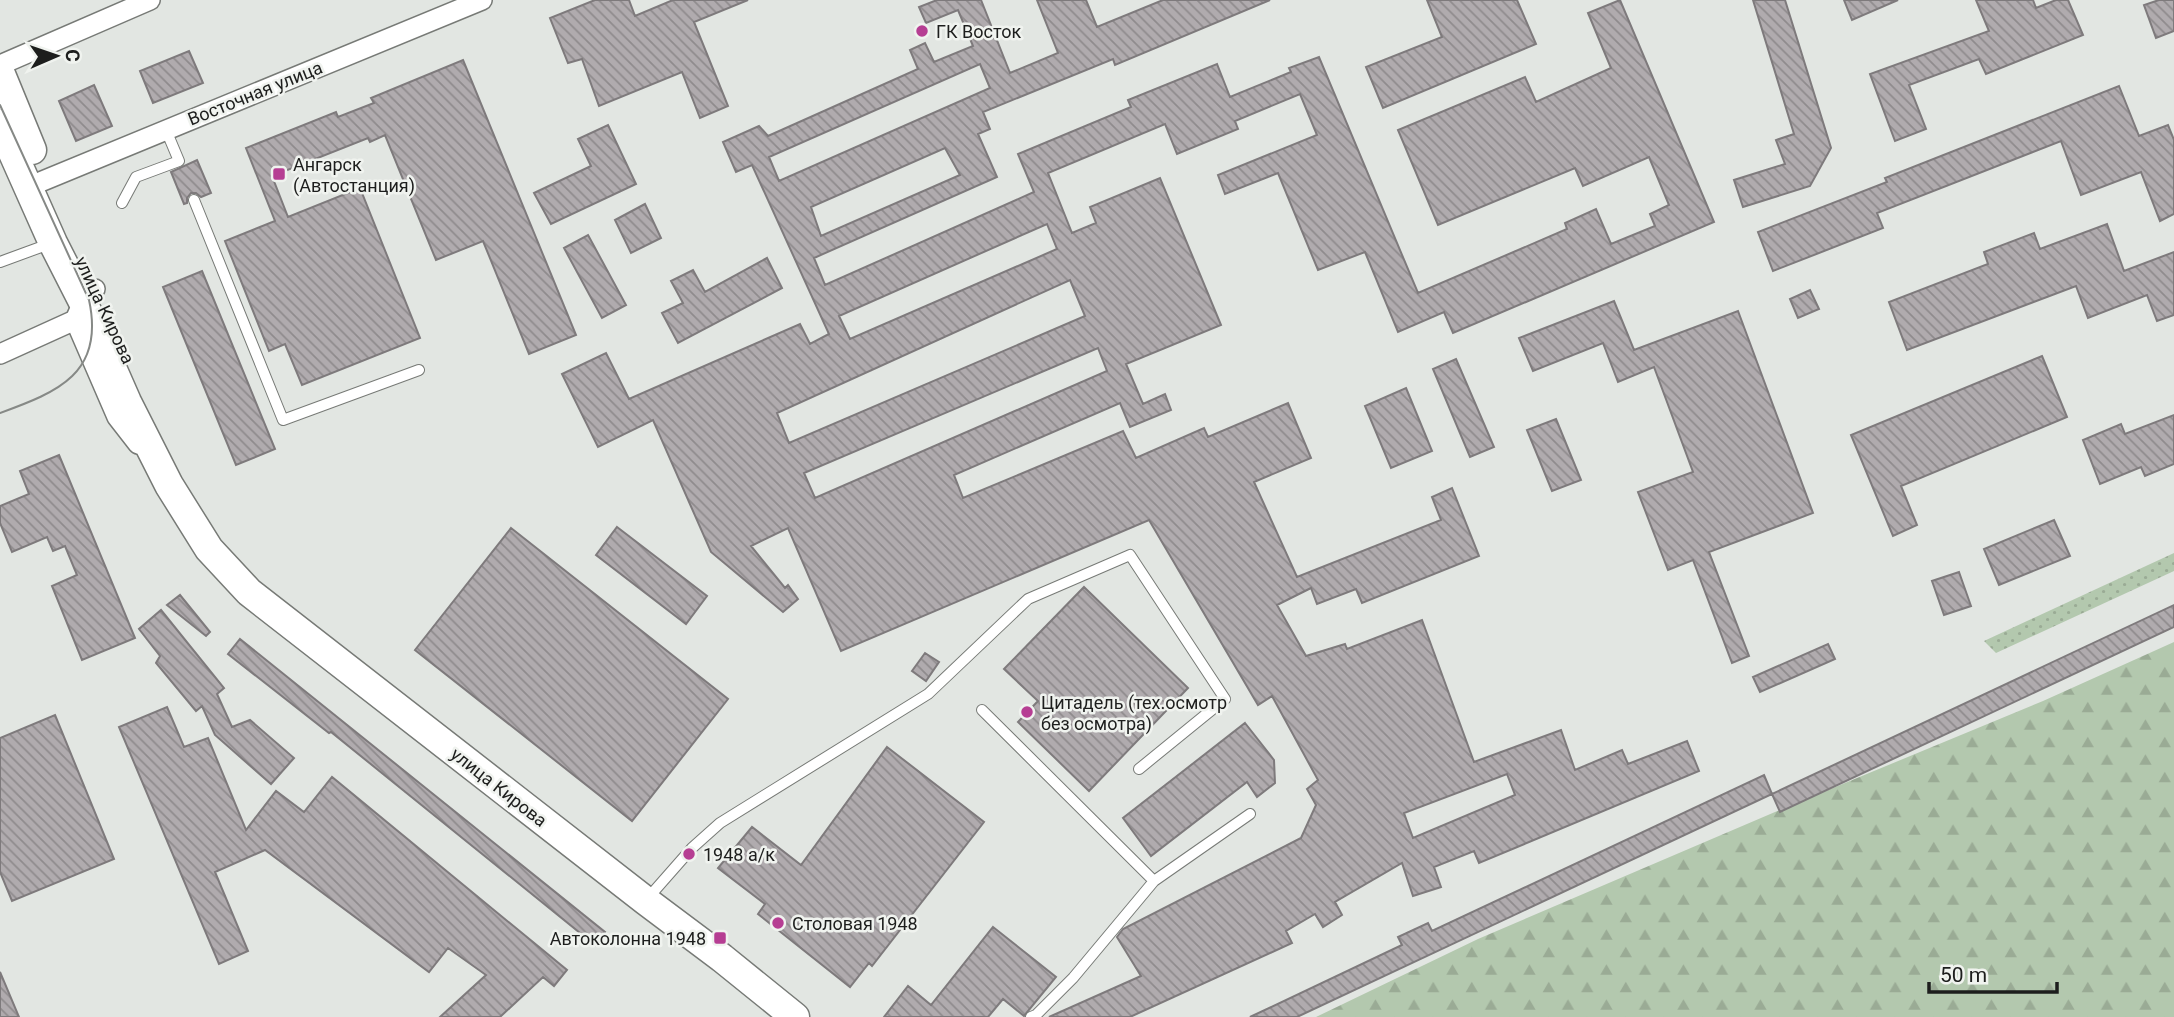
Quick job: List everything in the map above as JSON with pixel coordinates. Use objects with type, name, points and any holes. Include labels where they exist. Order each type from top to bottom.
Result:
[{"type":"street","points":[[0,65],[150,0]]},
{"type":"street","name":"Восточная улица","points":[[36,184],[482,0]]},
{"type":"street","name":"улица Кирова","points":[[0,72],[9,138],[36,184],[58,232],[85,304],[128,402],[169,485],[209,549],[250,592],[795,1017]]},
{"type":"street","points":[[0,354],[85,304]]},
{"type":"street","name":"улица Кирова","points":[[85,304],[177,463],[209,549]]},
{"type":"lane","points":[[122,203],[136,177],[180,164],[166,130]]},
{"type":"lane","points":[[194,200],[283,421],[419,370]]},
{"type":"lane","points":[[0,262],[58,232]]},
{"type":"lane","points":[[646,901],[692,848],[720,823],[928,694],[1028,599],[1130,555],[1225,699],[1139,769]]},
{"type":"lane","points":[[982,710],[1154,881]]},
{"type":"lane","points":[[1031,1017],[1073,978],[1154,881],[1250,814]]},
{"type":"green space","points":[[2174,553],[2174,571],[1996,653],[1984,641]]},
{"type":"green space","points":[[2174,642],[2174,1017],[1316,1017],[1478,939],[2043,701]]},
{"type":"building","points":[[595,0],[629,0],[635,16],[673,0],[748,0],[694,22],[728,106],[700,118],[682,72],[599,106],[582,59],[568,63],[550,18]]},
{"type":"building","points":[[937,0],[981,0],[1010,73],[1058,53],[1037,0],[1086,0],[1097,27],[1163,0],[1270,0],[1115,65],[1113,59],[983,112],[990,129],[978,134],[997,177],[814,258],[825,285],[1034,192],[1018,154],[1131,107],[1128,100],[1217,64],[1230,97],[1291,72],[1289,68],[1319,57],[1418,293],[1567,229],[1565,223],[1596,209],[1611,244],[1655,226],[1650,214],[1669,205],[1649,157],[1583,186],[1575,168],[1438,225],[1398,130],[1525,77],[1536,102],[1611,68],[1588,13],[1620,0],[1714,222],[1453,333],[1444,312],[1398,332],[1365,252],[1318,270],[1278,173],[1225,194],[1218,175],[1317,135],[1300,94],[1235,121],[1238,129],[1177,154],[1165,124],[1048,173],[1072,233],[1096,223],[1090,207],[1160,178],[1221,325],[1126,364],[1143,404],[1165,394],[1171,410],[1130,427],[1120,403],[954,475],[963,498],[1123,431],[1136,458],[1204,428],[1208,437],[1288,403],[1311,458],[1254,482],[1297,577],[1441,520],[1432,497],[1452,488],[1479,556],[1362,603],[1356,589],[1317,604],[1311,588],[1277,605],[1306,656],[1345,644],[1347,649],[1422,620],[1474,762],[1561,730],[1575,770],[1622,750],[1628,764],[1687,741],[1699,771],[1479,863],[1474,851],[1434,867],[1441,887],[1413,896],[1402,863],[1335,902],[1342,915],[1323,927],[1315,914],[1286,931],[1292,943],[1130,1017],[1049,1017],[1141,976],[1117,937],[1123,929],[1301,838],[1316,805],[1307,789],[1318,780],[1272,696],[1258,705],[1149,520],[841,651],[788,528],[751,546],[785,588],[788,585],[798,599],[783,612],[711,552],[653,420],[598,447],[562,374],[606,353],[629,399],[800,324],[810,344],[829,334],[752,165],[736,172],[723,142],[759,126],[768,136],[918,69],[910,50],[925,43],[934,62],[973,46],[958,10],[926,23],[919,7]],"holes":[[[980,64],[990,88],[779,181],[769,157]],[[945,148],[960,175],[821,236],[811,207]],[[1047,224],[1057,249],[850,339],[839,316]],[[1070,280],[1085,316],[789,443],[777,413]],[[1098,348],[1107,371],[815,498],[804,473]],[[1507,774],[1515,795],[1413,838],[1404,813]]]},
{"type":"building","points":[[1427,0],[1517,0],[1536,44],[1383,108],[1366,67],[1442,37]]},
{"type":"building","points":[[1753,0],[1785,0],[1831,148],[1810,186],[1743,207],[1734,180],[1785,164],[1776,140],[1794,134]]},
{"type":"building","points":[[1844,0],[1898,0],[1852,20]]},
{"type":"building","points":[[1976,0],[2033,0],[2036,8],[2056,0],[2068,0],[2083,35],[1986,74],[1979,59],[1909,85],[1926,129],[1895,141],[1870,74],[1989,31]]},
{"type":"building","points":[[2159,0],[2174,0],[2174,31],[2156,38],[2144,5]]},
{"type":"building","points":[[189,51],[203,83],[153,103],[140,71]]},
{"type":"building","points":[[463,60],[576,335],[529,354],[483,241],[436,260],[385,135],[370,142],[368,138],[272,176],[288,217],[360,188],[420,338],[302,385],[285,344],[269,351],[225,241],[275,221],[246,148],[336,112],[338,117],[374,103],[371,98]]},
{"type":"building","points":[[94,85],[112,126],[76,141],[59,101]]},
{"type":"building","points":[[2119,86],[2139,136],[2168,125],[2174,140],[2174,214],[2160,221],[2141,172],[2081,195],[2061,141],[1877,213],[1883,228],[1773,271],[1758,232],[1887,182],[1885,178]]},
{"type":"building","points":[[608,125],[636,184],[551,224],[534,193],[591,166],[578,139]]},
{"type":"building","points":[[197,160],[211,193],[201,197],[191,193],[184,204],[171,172]]},
{"type":"building","points":[[645,204],[661,238],[631,253],[615,220]]},
{"type":"building","points":[[2107,224],[2124,271],[2174,252],[2174,315],[2157,321],[2147,295],[2088,318],[2076,286],[1907,350],[1889,302],[1988,264],[1984,252],[2034,233],[2040,249]]},
{"type":"building","points":[[588,235],[626,305],[602,318],[564,248]]},
{"type":"building","points":[[767,258],[782,288],[678,343],[662,313],[683,303],[671,281],[693,270],[705,292]]},
{"type":"building","points":[[202,271],[275,449],[236,465],[163,287]]},
{"type":"building","points":[[1810,290],[1819,309],[1798,318],[1790,299]]},
{"type":"building","points":[[1614,301],[1634,350],[1738,311],[1813,513],[1709,552],[1749,656],[1732,663],[1693,560],[1668,570],[1638,492],[1693,472],[1654,367],[1618,382],[1603,343],[1533,371],[1519,338]]},
{"type":"building","points":[[2042,356],[2067,417],[1901,486],[1917,525],[1893,536],[1851,435]]},
{"type":"building","points":[[1456,359],[1494,447],[1470,457],[1433,369]]},
{"type":"building","points":[[1406,388],[1432,451],[1391,468],[1365,406]]},
{"type":"building","points":[[2174,415],[2174,464],[2145,476],[2141,467],[2100,484],[2083,440],[2121,424],[2125,434]]},
{"type":"building","points":[[1556,419],[1581,480],[1552,491],[1527,430]]},
{"type":"building","points":[[59,455],[135,638],[82,660],[52,586],[77,575],[65,546],[53,551],[47,537],[12,552],[0,523],[0,506],[29,494],[20,471]]},
{"type":"building","points":[[2054,520],[2070,556],[1999,585],[1984,549]]},
{"type":"building","points":[[617,527],[707,596],[686,624],[596,555]]},
{"type":"building","points":[[511,528],[728,699],[632,821],[415,650]]},
{"type":"building","points":[[1959,572],[1971,606],[1944,615],[1932,581]]},
{"type":"building","points":[[1084,587],[1188,688],[1089,791],[1018,722],[1038,701],[1004,669]]},
{"type":"building","points":[[180,595],[210,632],[206,636],[167,605]]},
{"type":"building","points":[[2174,605],[2174,627],[1780,812],[1772,794]]},
{"type":"building","points":[[161,610],[224,688],[217,694],[232,727],[250,720],[294,758],[271,784],[215,735],[202,706],[196,711],[156,663],[160,656],[139,629]]},
{"type":"building","points":[[240,639],[605,932],[595,945],[331,732],[228,654]]},
{"type":"building","points":[[1828,644],[1835,659],[1760,692],[1753,677]]},
{"type":"building","points":[[925,653],[939,662],[926,681],[912,671]]},
{"type":"building","points":[[167,707],[184,747],[208,738],[246,830],[276,791],[304,812],[332,777],[567,970],[554,986],[543,977],[500,1017],[440,1017],[486,975],[448,948],[429,972],[265,850],[215,872],[248,951],[219,964],[119,727]]},
{"type":"building","points":[[55,715],[114,859],[12,901],[0,872],[0,738]]},
{"type":"building","points":[[1245,723],[1274,760],[1275,783],[1257,797],[1247,782],[1151,856],[1123,818]]},
{"type":"building","points":[[887,747],[984,822],[872,966],[869,963],[850,987],[758,914],[765,904],[718,868],[752,827],[801,865]]},
{"type":"building","points":[[1764,775],[1772,794],[1297,1017],[1250,1017],[1402,945],[1398,937],[1428,923],[1432,931]]},
{"type":"building","points":[[993,927],[1056,977],[1024,1016],[1003,999],[988,1017],[884,1017],[908,986],[931,1005]]},
{"type":"building","points":[[0,972],[19,1017],[0,1017]]},
{"type":"tram line","points":[[0,105],[89,300],[92,325],[90,346],[83,362],[72,376],[41,397],[0,413]]},
{"type":"place","name":"ГК Восток","points":[[922,31]]},
{"type":"place","name":"Ангарск (Автостанция)","points":[[279,174]]},
{"type":"place","name":"Цитадель (тех.осмотр без осмотра)","points":[[1027,712]]},
{"type":"place","name":"1948 а/к","points":[[689,854]]},
{"type":"place","name":"Столовая 1948","points":[[778,923]]},
{"type":"place","name":"Автоколонна 1948","points":[[720,938]]}]
